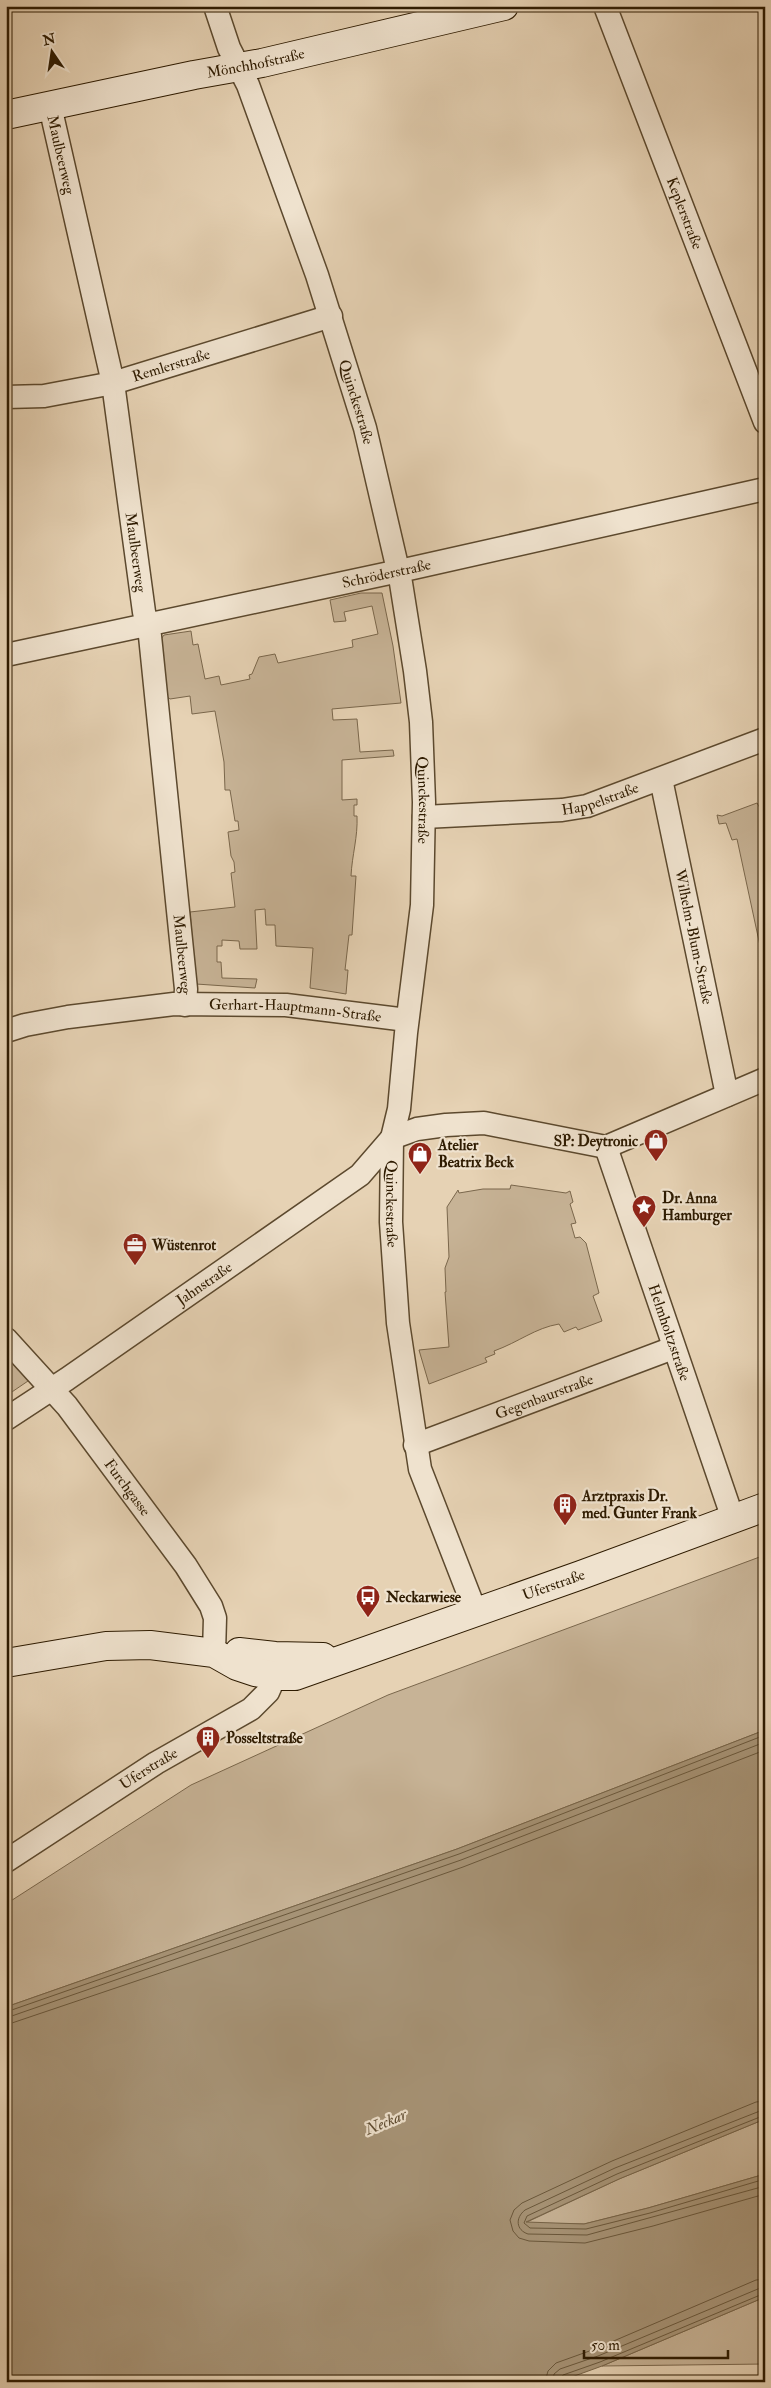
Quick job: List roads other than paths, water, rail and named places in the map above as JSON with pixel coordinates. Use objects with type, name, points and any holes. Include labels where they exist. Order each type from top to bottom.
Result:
[{"type":"street","name":"Quinckestraße","points":[[216,6],[238,67],[248,85],[331,316],[365,428],[398,571],[415,671],[421,722],[424,817],[422,905],[407,1020],[399,1109],[392,1138],[391,1222],[397,1313],[420,1471],[476,1613]]},
{"type":"street","name":"Mönchhofstraße","points":[[6,115],[238,67],[504,6]]},
{"type":"street","name":"Keplerstraße","points":[[605,6],[765,422]]},
{"type":"street","name":"Maulbeerweg","points":[[50,106],[114,383],[148,624],[186,989],[185,1004]]},
{"type":"street","name":"Remlerstraße","points":[[6,397],[44,396],[114,383],[331,316]]},
{"type":"street","name":"Schröderstraße","points":[[6,655],[765,490]]},
{"type":"street","name":"Happelstraße","points":[[424,817],[562,810],[587,806],[765,739]]},
{"type":"street","name":"Wilhelm-Blum-Straße","points":[[660,779],[727,1095]]},
{"type":"street","name":"Gerhart-Hauptmann-Straße","points":[[6,1031],[25,1025],[68,1017],[174,1004],[286,1005],[407,1020]]},
{"type":"street","points":[[392,1138],[417,1129],[484,1123],[606,1147],[765,1080]]},
{"type":"street","name":"Jahnstraße","points":[[6,1418],[52,1389],[360,1175],[392,1138]]},
{"type":"street","name":"Helmholtzstraße","points":[[606,1147],[673,1348],[733,1519]]},
{"type":"street","name":"Furchgasse","points":[[6,1339],[52,1389],[143,1505],[206,1595],[214,1618],[214,1653]]},
{"type":"street","name":"Gegenbaurstraße","points":[[416,1445],[673,1348]]},
{"type":"street","name":"Uferstraße","points":[[6,1861],[156,1763],[251,1709],[268,1692],[276,1676],[295,1676],[318,1669],[342,1658],[476,1613],[765,1507]]},
{"type":"street","points":[[6,1663],[106,1646],[172,1646],[214,1653],[236,1666],[276,1676]]},
{"type":"street","name":"Uferstraße","points":[[214,1653],[250,1652],[276,1656],[342,1658]]},
{"type":"water","name":"Neckar","points":[[765,1730],[765,2119],[619,2179],[526,2222],[584,2224],[648,2208],[765,2174],[765,2297],[602,2366],[558,2382],[6,2382],[6,2007],[457,1849]]},
{"type":"place","name":"SP: Deytronic","points":[[656,1162]]},
{"type":"place","name":"Atelier Beatrix Beck","points":[[420,1175]]},
{"type":"place","name":"Dr. Anna Hamburger","points":[[644,1228]]},
{"type":"place","name":"Wüstenrot","points":[[135,1266]]},
{"type":"place","name":"Arztpraxis Dr. med. Gunter Frank","points":[[565,1526]]},
{"type":"place","name":"Neckarwiese","points":[[368,1618]]},
{"type":"place","name":"Posseltstraße","points":[[208,1759]]}]
